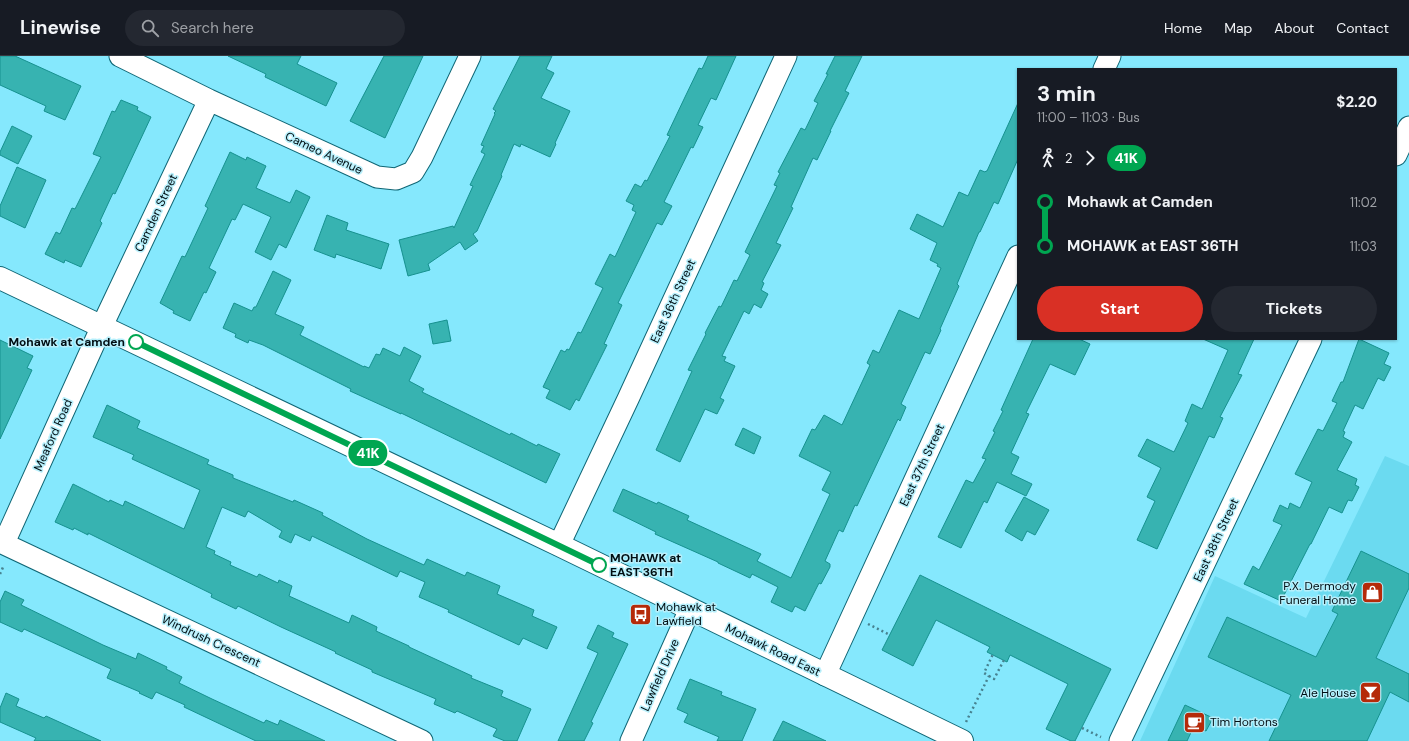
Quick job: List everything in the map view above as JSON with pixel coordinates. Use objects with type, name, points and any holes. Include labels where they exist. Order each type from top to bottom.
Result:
[{"type":"main road","name":"Mohawk Road East","points":[[0,278],[559,545],[960,740]]},
{"type":"street","name":"Cameo Avenue","points":[[120,56],[209,100],[377,177],[396,179],[413,172],[422,157],[470,56]]},
{"type":"street","name":"East 36th Street","points":[[559,545],[786,56]]},
{"type":"street","points":[[1104,68],[1110,56]]},
{"type":"street","name":"Camden Street","points":[[102,326],[209,100]]},
{"type":"street","points":[[1397,153],[1409,127]]},
{"type":"street","name":"East 37th Street","points":[[825,675],[1017,258]]},
{"type":"street","name":"Meaford Road","points":[[2,543],[102,326]]},
{"type":"street","name":"East 38th Street","points":[[1112,739],[1311,340]]},
{"type":"street","name":"Windrush Crescent","points":[[2,543],[422,741]]},
{"type":"street","name":"Lawfield Drive","points":[[630,741],[690,609]]},
{"type":"path","points":[[993,654],[984,673],[994,679],[1004,660]]},
{"type":"path","points":[[960,740],[989,676]]},
{"type":"path","points":[[1082,728],[1112,739]]},
{"type":"shaded area","points":[[1385,456],[1409,466],[1409,741],[1140,741],[1215,576],[1306,618]]},
{"type":"building","points":[[0,56],[15,56],[81,86],[65,120],[44,111],[46,106],[0,85]]},
{"type":"building","points":[[228,56],[301,56],[297,64],[337,83],[326,106],[265,77],[266,74]]},
{"type":"building","points":[[384,56],[423,56],[385,138],[350,121]]},
{"type":"building","points":[[520,56],[552,56],[546,69],[554,73],[541,98],[570,111],[550,157],[521,144],[520,147],[514,144],[501,175],[502,176],[477,231],[473,234],[478,241],[465,250],[460,242],[428,264],[430,270],[408,276],[399,240],[453,226],[454,228],[473,186],[470,185],[485,154],[481,152],[484,146],[481,145],[496,111],[493,109]]},
{"type":"building","points":[[708,56],[736,56],[716,100],[711,98],[698,125],[703,127],[693,148],[691,147],[664,202],[672,206],[662,225],[657,223],[618,303],[622,305],[604,344],[607,345],[579,401],[576,399],[570,410],[546,398],[550,390],[543,387],[561,350],[565,352],[567,349],[569,350],[578,332],[581,333],[603,288],[595,284],[610,254],[615,257],[636,212],[632,210],[634,205],[626,201],[635,184],[641,187],[645,180],[647,181],[670,136],[667,135],[699,68],[702,69]]},
{"type":"building","points":[[835,56],[862,56],[845,91],[849,93],[817,160],[813,158],[791,207],[793,208],[776,243],[781,245],[762,282],[764,283],[761,290],[768,294],[761,308],[754,304],[749,314],[744,311],[722,356],[726,357],[724,361],[735,366],[720,398],[724,400],[717,414],[705,409],[680,462],[656,450],[692,371],[688,370],[706,334],[705,333],[719,306],[721,307],[734,280],[737,281],[750,255],[745,252],[777,186],[774,185],[780,173],[778,172],[801,128],[805,130],[818,103],[814,101],[828,74],[826,74]]},
{"type":"building","points":[[121,100],[138,107],[137,110],[151,117],[115,194],[113,193],[100,221],[102,223],[81,267],[65,260],[64,263],[45,254],[56,232],[60,234],[72,208],[75,209],[101,157],[93,154],[112,111],[115,112]]},
{"type":"building","points":[[1017,105],[1017,161],[998,204],[994,202],[979,232],[957,284],[959,286],[930,354],[925,352],[901,404],[906,407],[900,421],[898,419],[857,506],[855,505],[843,532],[839,530],[825,561],[830,564],[830,567],[821,584],[819,583],[805,611],[795,606],[792,612],[771,602],[778,587],[752,574],[750,578],[655,534],[656,532],[613,511],[623,489],[657,504],[658,502],[689,516],[687,520],[761,554],[757,561],[791,578],[830,494],[822,490],[831,472],[799,456],[812,429],[815,430],[824,415],[842,425],[870,365],[867,363],[873,350],[879,353],[899,310],[919,319],[941,268],[937,266],[938,264],[930,260],[937,243],[910,229],[917,214],[943,227],[959,192],[968,196],[980,170],[985,172],[987,171]]},
{"type":"building","points":[[12,126],[32,136],[18,164],[0,155]]},
{"type":"building","points":[[230,152],[246,160],[247,157],[266,166],[256,188],[290,203],[296,190],[310,197],[286,248],[279,244],[271,260],[255,252],[271,217],[243,204],[235,220],[232,219],[209,268],[216,272],[206,293],[204,292],[190,321],[173,313],[174,311],[160,303],[182,256],[185,257],[208,208],[205,206]]},
{"type":"building","points":[[17,167],[46,180],[25,228],[0,216],[0,206]]},
{"type":"building","points":[[327,215],[348,223],[346,230],[389,244],[381,269],[336,254],[335,258],[314,250]]},
{"type":"building","points":[[273,271],[291,280],[275,314],[304,327],[300,335],[364,367],[369,368],[376,354],[380,355],[383,348],[400,356],[404,347],[421,356],[409,381],[424,389],[422,392],[510,435],[511,433],[537,446],[538,444],[560,454],[546,483],[401,413],[350,391],[351,389],[263,345],[249,340],[248,343],[235,337],[236,334],[223,328],[234,303],[252,311],[254,307],[256,307]]},
{"type":"building","points":[[447,320],[451,341],[433,344],[429,324]]},
{"type":"building","points":[[0,340],[33,356],[27,368],[32,370],[0,439]]},
{"type":"building","points":[[1033,340],[1081,340],[1090,344],[1075,375],[1050,364],[1026,413],[1029,414],[1011,453],[1019,457],[1011,474],[1032,484],[1026,496],[997,482],[987,503],[984,501],[961,548],[938,537],[966,480],[973,483],[986,459],[982,458],[995,432],[993,431],[1003,411],[1001,410]]},
{"type":"building","points":[[1205,340],[1254,340],[1238,374],[1242,375],[1220,417],[1223,418],[1214,438],[1209,436],[1157,549],[1137,540],[1155,501],[1147,497],[1161,468],[1138,456],[1147,439],[1174,452],[1188,423],[1185,421],[1192,404],[1202,409],[1228,350]]},
{"type":"building","points":[[1359,340],[1389,353],[1384,364],[1391,367],[1384,381],[1378,378],[1363,409],[1355,405],[1343,431],[1345,432],[1343,437],[1352,442],[1337,470],[1357,479],[1355,485],[1359,487],[1352,501],[1348,500],[1342,513],[1329,507],[1281,601],[1244,584],[1253,566],[1259,570],[1282,525],[1273,521],[1280,505],[1288,509],[1290,503],[1300,508],[1312,482],[1295,474],[1318,429],[1323,431],[1337,403],[1332,401],[1341,382],[1343,382]]},
{"type":"building","points":[[107,405],[140,421],[137,428],[209,460],[207,464],[233,475],[233,478],[293,502],[294,500],[323,513],[322,515],[367,539],[424,565],[427,559],[465,576],[467,572],[500,586],[497,594],[534,610],[532,616],[557,627],[547,649],[523,638],[519,645],[448,612],[449,610],[419,597],[425,582],[400,571],[397,577],[312,536],[310,541],[295,534],[291,543],[279,537],[282,531],[248,511],[245,517],[222,507],[206,547],[215,551],[214,554],[231,562],[230,565],[257,577],[259,574],[278,583],[279,580],[292,586],[289,596],[349,623],[352,615],[377,627],[376,631],[472,676],[471,678],[503,691],[501,696],[531,709],[517,741],[505,741],[493,736],[497,729],[457,711],[455,713],[434,704],[436,699],[372,672],[372,670],[335,653],[336,652],[238,606],[236,609],[211,597],[212,594],[88,533],[88,535],[74,528],[73,530],[55,522],[73,484],[109,502],[110,500],[123,506],[125,501],[184,529],[200,490],[132,459],[134,455],[93,437]]},
{"type":"building","points":[[743,428],[761,437],[754,454],[735,445]]},
{"type":"building","points":[[1024,497],[1049,510],[1035,535],[1027,531],[1022,541],[1005,531]]},
{"type":"building","points":[[1361,551],[1409,574],[1409,588],[1376,658],[1409,674],[1409,702],[1390,692],[1367,741],[1269,741],[1291,695],[1208,657],[1227,617],[1316,657],[1338,614],[1332,611]]},
{"type":"building","points":[[920,575],[1111,669],[1075,741],[1071,741],[1046,729],[1068,684],[1010,655],[1007,662],[987,652],[990,647],[936,620],[913,666],[882,650]]},
{"type":"building","points":[[5,591],[24,600],[21,605],[103,645],[136,659],[138,653],[167,667],[166,669],[182,677],[179,683],[212,699],[264,723],[266,720],[278,725],[280,720],[325,741],[256,741],[156,692],[152,699],[139,693],[140,692],[107,678],[111,669],[24,629],[22,632],[0,622],[0,602]]},
{"type":"building","points":[[598,625],[614,633],[612,637],[628,644],[591,722],[593,723],[584,741],[558,741],[598,653],[587,648]]},
{"type":"building","points":[[690,679],[722,692],[721,695],[756,709],[742,741],[717,741],[719,737],[684,722],[688,714],[677,709]]},
{"type":"building","points":[[6,693],[19,699],[16,706],[44,718],[46,716],[101,741],[34,741],[36,738],[0,722],[0,708]]},
{"type":"building","name":"Tim Hortons","points":[[1185,705],[1213,718],[1206,731],[1194,726],[1187,741],[1168,741]]},
{"type":"building","points":[[783,721],[826,741],[773,741]]},
{"type":"bus line","name":"41K","points":[[136,342],[599,565]]},
{"type":"place","name":"Mohawk at Camden","points":[[136,342]]},
{"type":"place","name":"MOHAWK at EAST 36TH","points":[[599,565]]},
{"type":"place","name":"P.X. Dermody Funeral Home","points":[[1372,593]]},
{"type":"place","name":"Mohawk at Lawfield","points":[[640,614]]},
{"type":"place","name":"Ale House","points":[[1371,693]]},
{"type":"place","name":"Tim Hortons","points":[[1194,722]]}]
